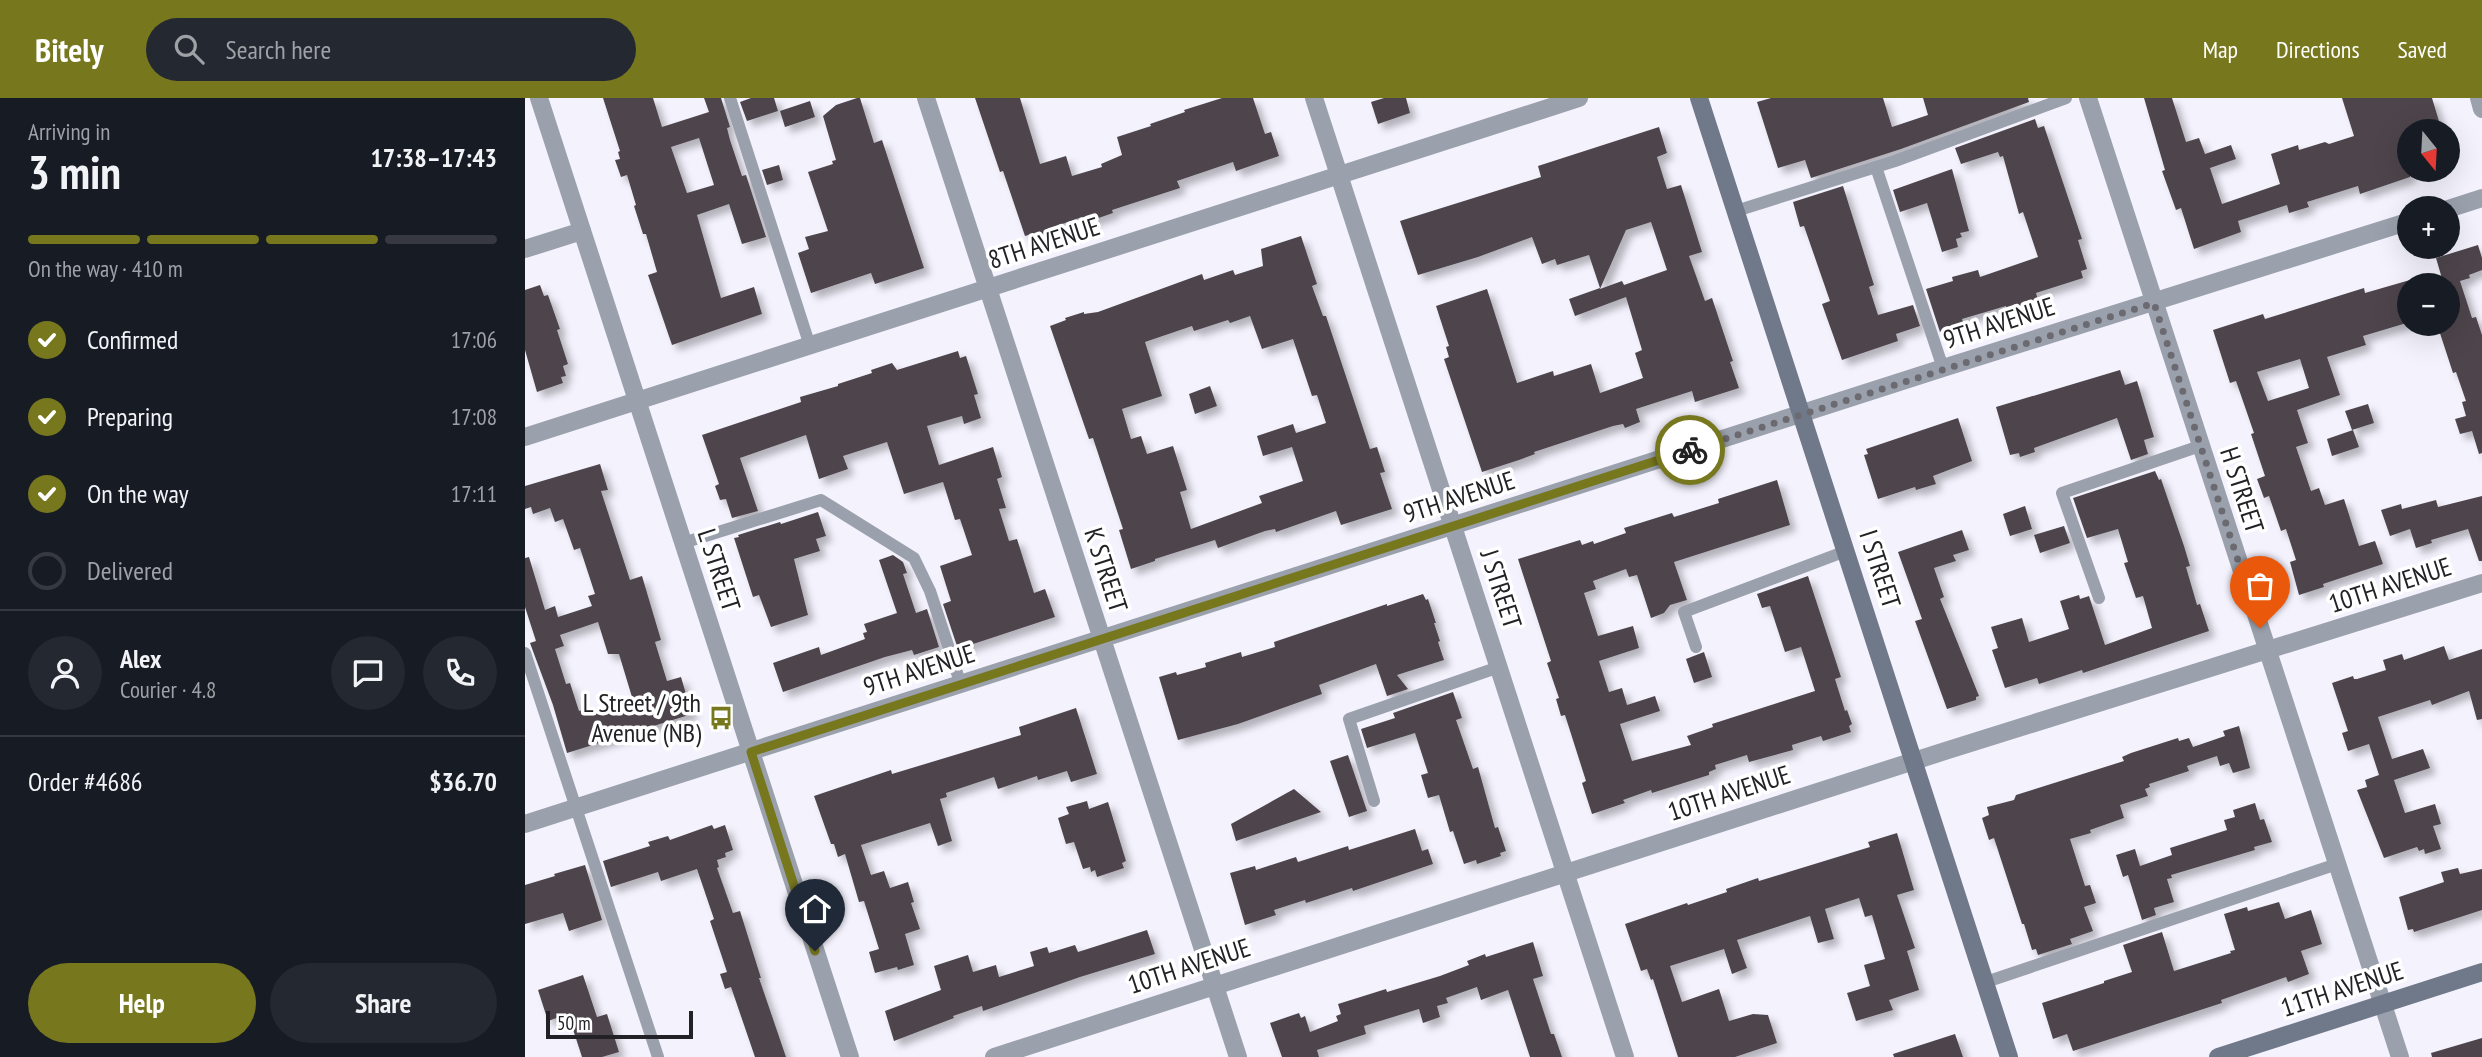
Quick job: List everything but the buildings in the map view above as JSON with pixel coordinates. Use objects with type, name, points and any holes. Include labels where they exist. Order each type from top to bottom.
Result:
[{"type":"street","name":"L STREET","points":[[539,98],[850,1057]]},
{"type":"street","name":"K STREET","points":[[926,98],[1238,1057]]},
{"type":"street","name":"J STREET","points":[[1314,98],[1625,1057]]},
{"type":"street","name":"8TH AVENUE","points":[[525,437],[1579,98]]},
{"type":"street","name":"I STREET","points":[[1699,98],[2009,1057]]},
{"type":"street","name":"H STREET","points":[[2088,98],[2400,1057]]},
{"type":"street","points":[[2479,98],[2482,109]]},
{"type":"street","points":[[2460,205],[2482,198]]},
{"type":"street","name":"9TH AVENUE","points":[[525,824],[1943,368],[2397,225]]},
{"type":"street","points":[[525,249],[582,231]]},
{"type":"street","name":"10TH AVENUE","points":[[994,1057],[1915,761],[2482,583]]},
{"type":"street","name":"11TH AVENUE","points":[[2218,1057],[2482,972]]},
{"type":"lane","points":[[730,98],[810,345]]},
{"type":"lane","points":[[1736,211],[1875,167],[2066,98]]},
{"type":"lane","points":[[1875,167],[1943,368]]},
{"type":"lane","points":[[2099,598],[2062,493],[2200,446]]},
{"type":"lane","points":[[683,543],[821,500],[914,558],[930,591],[961,685]]},
{"type":"lane","points":[[1696,648],[1684,612],[1846,551]]},
{"type":"lane","points":[[525,653],[658,1057]]},
{"type":"lane","points":[[1374,801],[1349,719],[1499,667]]},
{"type":"lane","points":[[1983,983],[2337,864]]},
{"type":"way so far","points":[[1690,450],[2154,303],[2260,628]]},
{"type":"place","name":"L Street / 9th Avenue (NB)","points":[[721,718]]},
{"type":"route","points":[[815,951],[751,752],[1690,450]]}]
